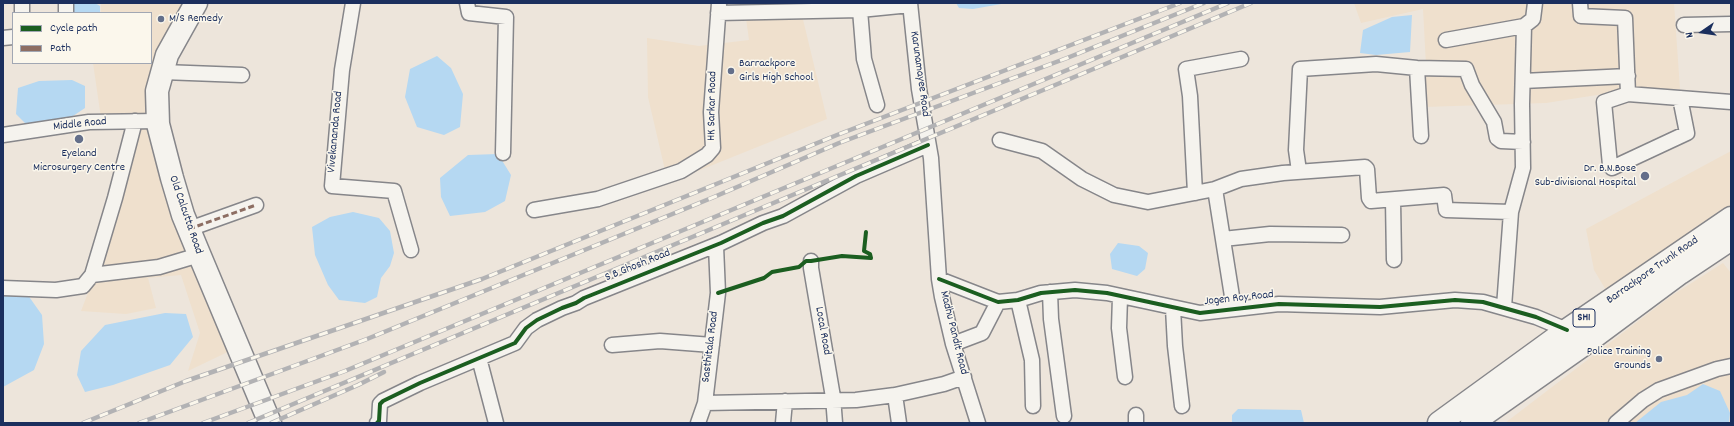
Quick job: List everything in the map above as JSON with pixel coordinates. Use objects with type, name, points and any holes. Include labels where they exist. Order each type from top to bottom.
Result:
[{"type":"main road","name":"Old Calcutta Road","points":[[196,3],[167,55],[157,91],[158,121],[172,178],[199,256],[270,423]]},
{"type":"main road","name":"Barrackpore Trunk Road","points":[[1439,423],[1567,330],[1731,218]]},
{"type":"main road","name":"Barrackpore Trunk Road","points":[[1472,423],[1583,345],[1680,273],[1731,239]]},
{"type":"street","name":"Vivekananda Road","points":[[353,3],[342,70],[332,186],[394,191],[411,250]]},
{"type":"street","points":[[467,3],[469,13],[506,16],[503,153]]},
{"type":"street","points":[[1446,40],[1524,26],[1533,19],[1535,3]]},
{"type":"street","points":[[1580,3],[1581,16],[1625,18],[1628,94]]},
{"type":"street","points":[[718,8],[860,10],[910,4]]},
{"type":"street","name":"Karunamayee Road","points":[[910,4],[919,89],[928,146]]},
{"type":"street","name":"HK Sarkar Road","points":[[534,210],[598,199],[681,171],[707,156],[713,148],[711,112],[718,8]]},
{"type":"street","points":[[860,10],[864,59],[877,105]]},
{"type":"street","points":[[1684,25],[1731,24]]},
{"type":"street","points":[[1504,307],[1511,212],[1523,168],[1524,26]]},
{"type":"street","points":[[1195,193],[1191,111],[1186,69],[1241,59]]},
{"type":"street","points":[[1299,171],[1296,150],[1300,69],[1376,64],[1417,68],[1466,69],[1472,85],[1494,122],[1497,138],[1501,141],[1523,142]]},
{"type":"street","points":[[1417,68],[1421,136]]},
{"type":"street","points":[[163,72],[242,75]]},
{"type":"street","points":[[1523,81],[1628,76]]},
{"type":"street","points":[[1680,98],[1688,130],[1687,133],[1612,168],[1610,165],[1604,102],[1628,94],[1680,98],[1731,102]]},
{"type":"street","points":[[3,288],[56,290],[82,286],[92,275],[135,121]]},
{"type":"street","name":"Middle Road","points":[[3,135],[90,122],[158,121]]},
{"type":"street","points":[[1000,140],[1042,151],[1082,179],[1114,195],[1148,202],[1215,189],[1241,179],[1299,171],[1365,167],[1367,169],[1370,200],[1392,200],[1444,195],[1446,210],[1511,212]]},
{"type":"street","name":"S B Ghosh Road","points":[[377,423],[379,421],[380,404],[383,401],[407,389],[514,343],[526,328],[537,320],[584,298],[716,246],[763,223],[783,216],[856,176],[928,146]]},
{"type":"street","name":"Madhu Pandit Road","points":[[928,146],[939,279],[954,344],[978,423]]},
{"type":"street","points":[[1215,189],[1234,309]]},
{"type":"street","points":[[1392,200],[1394,260]]},
{"type":"street","points":[[189,229],[256,205]]},
{"type":"street","points":[[1223,239],[1270,234],[1342,235]]},
{"type":"street","name":"Sasthitala Road","points":[[698,423],[705,402],[718,288],[716,246]]},
{"type":"street","points":[[92,275],[159,267],[199,256]]},
{"type":"street","name":"Local Road","points":[[811,261],[819,318],[824,337],[835,423]]},
{"type":"street","name":"Jogen Roy Road","points":[[939,279],[998,302],[1018,300],[1050,292],[1075,290],[1107,293],[1200,313],[1279,304],[1392,307],[1455,300],[1483,302],[1536,317],[1567,330]]},
{"type":"street","points":[[1050,292],[1051,319],[1064,416]]},
{"type":"street","points":[[1120,296],[1118,328],[1125,377]]},
{"type":"street","points":[[1018,300],[1032,360],[1033,406]]},
{"type":"street","points":[[954,344],[982,333],[998,302]]},
{"type":"street","points":[[1173,308],[1175,346],[1182,406]]},
{"type":"street","points":[[612,345],[660,341],[712,344]]},
{"type":"street","points":[[479,358],[496,423]]},
{"type":"street","points":[[1616,423],[1643,400],[1659,390],[1717,368],[1731,366]]},
{"type":"street","points":[[705,402],[856,400],[895,395],[944,384],[964,376]]},
{"type":"street","points":[[895,395],[899,423]]},
{"type":"street","points":[[783,423],[785,401]]},
{"type":"shaded area","points":[[101,3],[186,3],[152,118],[101,118],[93,64],[152,64],[152,12],[101,12]]},
{"type":"shaded area","points":[[1354,3],[1674,3],[1680,89],[1616,92],[1546,103],[1424,107],[1426,65],[1423,9],[1361,23]]},
{"type":"shaded area","name":"Barrackpore Girls High School","points":[[800,7],[827,119],[668,183],[648,97],[647,38],[699,46],[749,40],[745,11]]},
{"type":"shaded area","points":[[137,125],[152,125],[234,349],[188,371],[200,333],[181,275],[148,278],[156,308],[126,314],[81,311],[99,264]]},
{"type":"shaded area","points":[[1731,151],[1731,229],[1613,302],[1594,270],[1586,229]]},
{"type":"shaded area","name":"Police Training Grounds","points":[[1723,263],[1731,273],[1731,423],[1505,423],[1671,296]]},
{"type":"water","points":[[74,3],[95,3],[100,6],[100,12],[72,12]]},
{"type":"water","points":[[956,3],[1007,3],[973,9],[959,8]]},
{"type":"water","points":[[1412,15],[1410,52],[1376,55],[1360,53],[1363,30],[1392,17]]},
{"type":"water","points":[[437,56],[451,68],[463,94],[460,127],[444,135],[417,127],[405,97],[410,69]]},
{"type":"water","points":[[72,80],[85,86],[85,108],[70,118],[26,124],[16,114],[18,88],[39,81]]},
{"type":"water","points":[[498,154],[511,175],[505,201],[485,212],[450,216],[441,197],[440,178],[468,155]]},
{"type":"water","points":[[353,212],[379,218],[390,231],[394,253],[390,266],[381,278],[377,297],[365,303],[339,300],[328,285],[315,255],[312,227],[330,217]]},
{"type":"water","points":[[1118,243],[1139,246],[1148,253],[1145,269],[1137,276],[1112,269],[1110,254]]},
{"type":"water","points":[[3,286],[25,291],[42,315],[44,344],[34,370],[3,387]]},
{"type":"water","points":[[165,313],[186,314],[193,337],[170,365],[113,385],[85,392],[77,375],[81,351],[105,325]]},
{"type":"water","points":[[1703,384],[1720,391],[1730,413],[1729,423],[1635,423],[1661,402],[1687,395]]},
{"type":"water","points":[[1238,409],[1301,410],[1304,423],[1232,423],[1232,415]]},
{"type":"railway","points":[[83,423],[186,381],[482,279],[837,135],[1180,3]]},
{"type":"railway","points":[[139,423],[367,339],[714,197],[839,143],[1067,58],[1204,3]]},
{"type":"railway","points":[[203,423],[345,371],[1228,3]]},
{"type":"railway","points":[[248,423],[1251,3]]},
{"type":"railway","points":[[271,423],[384,372]]},
{"type":"marked path","points":[[189,229],[256,205]]},
{"type":"cycle path","points":[[377,423],[379,421],[380,404],[383,401],[420,383],[515,343],[526,328],[537,320],[584,298],[721,243],[763,223],[783,216],[856,176],[928,145]]},
{"type":"cycle path","points":[[718,293],[764,278],[772,272],[799,267],[806,261],[842,256],[871,258],[870,254],[864,251],[866,232]]},
{"type":"cycle path","points":[[939,279],[998,302],[1018,300],[1041,293],[1075,290],[1107,293],[1200,313],[1279,304],[1380,307],[1455,300],[1483,302],[1536,317],[1567,330]]},
{"type":"place","name":"M/S Remedy","points":[[161,19]]},
{"type":"place","name":"Barrackpore Girls High School","points":[[731,71]]},
{"type":"place","name":"Eyeland Microsurgery Centre","points":[[79,139]]},
{"type":"place","name":"Dr. B.N.Bose Sub-divisional Hospital","points":[[1645,176]]},
{"type":"place","name":"Police Training Grounds","points":[[1659,359]]}]
